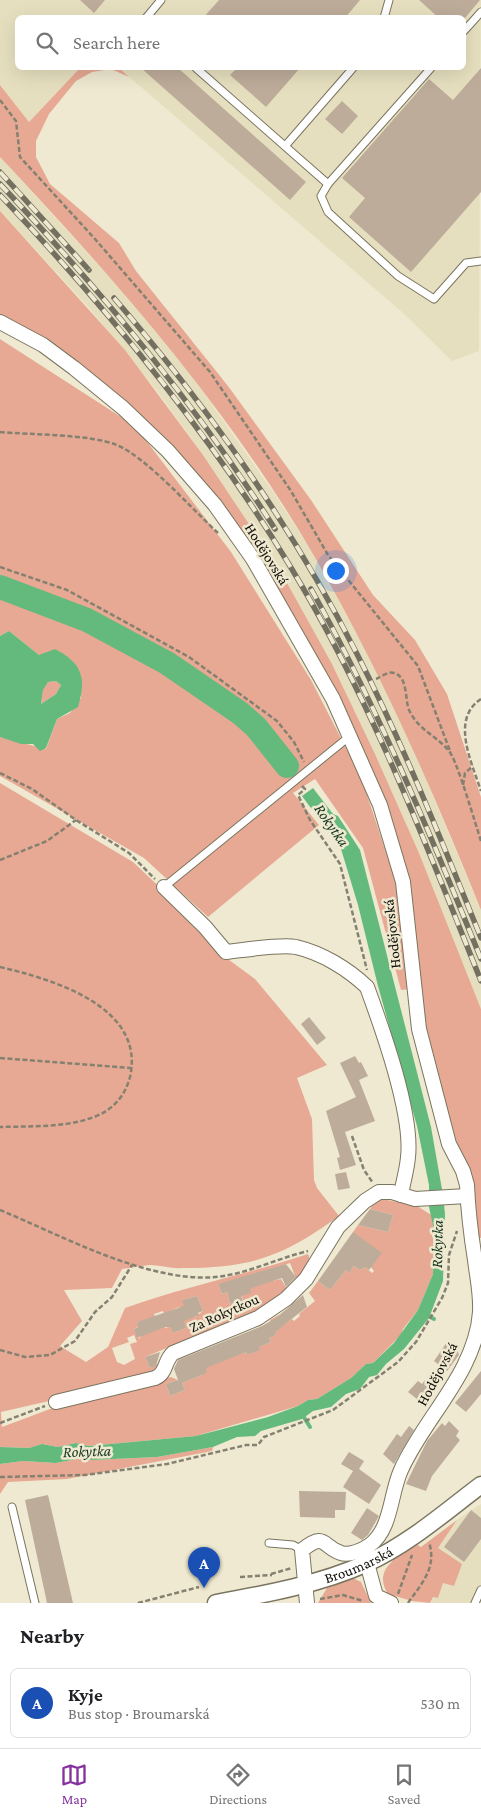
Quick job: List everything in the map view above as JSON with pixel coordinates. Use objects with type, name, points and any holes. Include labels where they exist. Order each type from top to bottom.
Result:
[{"type":"street","name":"Hodějovská","points":[[0,322],[43,345],[123,408],[168,451],[215,505],[253,559],[333,699],[380,805],[403,882],[419,1029],[449,1144],[463,1171],[480,1294],[480,1314],[467,1357],[457,1379],[407,1457],[393,1494],[386,1523],[375,1540],[370,1545],[351,1553],[341,1553],[320,1541],[311,1543],[302,1550]]},
{"type":"street","points":[[164,887],[205,927],[226,952],[295,947],[332,962],[352,974],[367,987],[402,1098],[409,1156],[401,1195]]},
{"type":"street","points":[[379,1192],[416,1199],[467,1196]]},
{"type":"street","name":"Za Rokytkou","points":[[56,1402],[161,1376],[173,1353],[258,1318],[286,1299],[306,1279],[338,1227],[365,1201],[379,1192]]},
{"type":"street","name":"Broumarská","points":[[216,1603],[304,1584],[367,1563],[415,1534],[481,1485]]},
{"type":"street","points":[[302,1550],[307,1603]]},
{"type":"street","points":[[367,1563],[376,1596],[386,1601]]},
{"type":"lane","points":[[148,15],[161,0]]},
{"type":"lane","points":[[385,15],[389,0]]},
{"type":"lane","points":[[466,29],[481,12]]},
{"type":"lane","points":[[198,70],[328,184]]},
{"type":"lane","points":[[286,146],[351,70]]},
{"type":"lane","points":[[429,70],[328,184],[321,196],[328,212],[398,276],[434,299],[466,263],[481,261]]},
{"type":"lane","points":[[164,887],[350,736]]},
{"type":"lane","points":[[12,1507],[35,1603]]},
{"type":"lane","points":[[269,1543],[293,1544],[302,1550]]},
{"type":"lane","points":[[475,1603],[481,1590]]},
{"type":"path","points":[[0,100],[16,121],[20,157],[210,372],[291,491],[328,555],[418,666],[463,786],[481,841]]},
{"type":"path","points":[[0,432],[99,440],[117,445],[136,456],[220,535]]},
{"type":"path","points":[[0,566],[67,590],[189,657],[277,721],[294,742],[308,770]]},
{"type":"path","points":[[376,679],[394,673],[400,676],[408,696],[408,709],[421,729],[450,751]]},
{"type":"path","points":[[481,699],[470,708],[465,720],[465,736],[481,791]]},
{"type":"path","points":[[463,786],[465,772],[473,766]]},
{"type":"path","points":[[0,773],[32,789],[76,820],[129,853],[164,887]]},
{"type":"path","points":[[305,789],[298,795],[310,820],[340,864],[370,980],[367,987]]},
{"type":"path","points":[[0,860],[47,841],[76,820]]},
{"type":"path","points":[[0,967],[50,981],[76,991],[93,1002],[121,1027],[132,1055],[131,1068],[124,1093],[113,1107],[94,1117],[66,1125],[0,1127]]},
{"type":"path","points":[[0,1058],[131,1068]]},
{"type":"path","points":[[352,1136],[364,1170],[379,1192]]},
{"type":"path","points":[[0,1210],[132,1265],[173,1276],[222,1276],[265,1266],[324,1248]]},
{"type":"path","points":[[0,1478],[85,1475],[167,1464],[246,1445],[258,1445],[264,1437],[333,1410],[383,1374],[416,1342],[442,1298],[448,1283],[448,1255],[460,1223]]},
{"type":"path","points":[[0,1350],[25,1357],[50,1355],[75,1341],[95,1312],[112,1297],[132,1265]]},
{"type":"path","points":[[0,1423],[56,1402]]},
{"type":"path","points":[[408,1603],[428,1576],[432,1565],[432,1550],[428,1539],[422,1543]]},
{"type":"path","points":[[307,1603],[343,1595],[369,1602],[397,1598],[407,1564],[414,1552]]},
{"type":"path","points":[[138,1603],[199,1587]]},
{"type":"shaded area","points":[[0,0],[481,0],[479,351],[452,361],[403,313],[121,70],[466,70],[466,15],[15,15],[15,70],[78,70],[29,122],[0,85]]},
{"type":"shaded area","points":[[78,70],[105,70],[92,72],[76,81],[49,114],[36,141],[36,157],[50,184],[119,243],[136,271],[228,386],[311,500],[373,595],[415,640],[447,694],[481,797],[481,910],[424,774],[382,685],[337,597],[280,500],[245,448],[207,397],[128,298],[0,157],[0,85],[29,122]]},
{"type":"shaded area","points":[[113,70],[121,70],[129,77]]},
{"type":"shaded area","points":[[0,157],[116,284],[187,369],[274,493],[313,553],[364,647],[409,739],[481,910],[481,1009],[419,853],[375,754],[332,664],[281,572],[203,455],[157,391],[89,308],[0,211]]},
{"type":"shaded area","points":[[0,211],[125,350],[203,455],[281,572],[332,664],[375,754],[419,853],[481,1009],[481,1238],[475,1237],[470,1188],[433,1061],[424,1019],[410,879],[387,804],[337,697],[208,488],[173,446],[79,364],[0,314]]},
{"type":"shaded area","points":[[0,339],[135,426],[231,552],[311,680],[361,777],[396,882],[411,989],[401,990],[363,848],[315,779],[293,793],[319,825],[208,917],[144,858],[0,776],[0,737],[46,749],[57,719],[70,713],[81,698],[81,676],[39,655],[9,631],[0,636]]},
{"type":"shaded area","points":[[56,681],[61,685],[56,694],[41,704],[43,689],[48,682]]},
{"type":"shaded area","points":[[0,783],[133,862],[185,911],[221,954],[255,979],[327,1065],[297,1078],[312,1119],[314,1180],[317,1188],[339,1216],[284,1250],[248,1262],[207,1267],[179,1268],[149,1265],[122,1269],[112,1288],[64,1290],[82,1321],[60,1346],[86,1362],[108,1347],[125,1308],[308,1254],[309,1258],[309,1265],[297,1281],[290,1263],[271,1269],[272,1281],[281,1279],[287,1289],[256,1311],[145,1357],[150,1368],[161,1363],[161,1369],[71,1396],[1,1412],[2,1427],[58,1406],[171,1377],[178,1380],[166,1384],[170,1396],[185,1390],[182,1383],[202,1375],[205,1367],[246,1352],[247,1355],[259,1350],[259,1347],[271,1342],[269,1338],[276,1335],[270,1320],[279,1315],[286,1323],[292,1319],[294,1321],[300,1316],[299,1314],[315,1301],[309,1293],[318,1281],[330,1290],[346,1270],[349,1273],[354,1266],[360,1270],[365,1267],[372,1273],[374,1271],[367,1262],[353,1232],[358,1225],[388,1232],[393,1215],[370,1209],[377,1198],[417,1206],[433,1216],[433,1274],[418,1310],[403,1329],[401,1335],[373,1363],[366,1364],[351,1378],[317,1399],[308,1400],[298,1406],[196,1436],[89,1446],[76,1443],[58,1447],[42,1444],[29,1448],[0,1447]],"holes":[[[218,1284],[240,1293],[243,1300],[230,1304],[227,1292],[222,1294]],[[197,1296],[203,1311],[195,1317],[182,1300]],[[179,1307],[186,1328],[173,1333],[170,1311]],[[163,1311],[169,1327],[165,1328],[165,1325],[141,1336],[139,1339],[134,1329],[139,1326],[137,1322],[155,1317],[154,1314]],[[134,1335],[137,1342],[130,1344],[135,1359],[124,1365],[117,1362],[112,1348],[129,1342],[127,1338]]]},
{"type":"shaded area","points":[[213,1447],[212,1451],[67,1479],[8,1482],[0,1494],[0,1464],[23,1461],[56,1463],[81,1458],[92,1460],[157,1457]]},
{"type":"shaded area","points":[[481,1504],[481,1603],[431,1603],[433,1597],[438,1598],[443,1583],[438,1548],[458,1519]]},
{"type":"shaded area","points":[[457,1520],[438,1548],[462,1564],[454,1586],[443,1583],[438,1598],[433,1597],[430,1603],[412,1601],[388,1594],[383,1577],[389,1565],[416,1544],[421,1547]]},
{"type":"shaded area","points":[[353,1578],[361,1582],[371,1603],[318,1603],[327,1588]]},
{"type":"water","points":[[9,631],[39,655],[55,649],[71,660],[80,672],[82,688],[78,707],[57,719],[46,748],[40,751],[33,744],[21,744],[0,737],[0,636]],"holes":[[[56,681],[61,685],[56,694],[41,704],[43,690],[48,682]]]},
{"type":"water","points":[[313,788],[333,814],[338,816],[360,850],[431,1127],[445,1214],[443,1281],[429,1318],[404,1349],[386,1364],[377,1375],[369,1377],[360,1389],[346,1394],[331,1407],[313,1411],[302,1419],[261,1431],[255,1436],[237,1437],[213,1447],[157,1457],[92,1460],[81,1458],[56,1463],[23,1461],[0,1464],[0,1447],[29,1448],[42,1444],[58,1447],[76,1443],[89,1446],[196,1436],[268,1417],[298,1406],[308,1400],[317,1399],[351,1378],[366,1364],[373,1363],[394,1343],[418,1310],[433,1274],[434,1230],[429,1207],[429,1185],[417,1126],[378,986],[358,905],[341,849],[302,796]]},
{"type":"building","points":[[80,0],[105,0],[94,13]]},
{"type":"building","points":[[219,0],[360,0],[348,15],[206,15]]},
{"type":"building","points":[[419,0],[480,0],[466,17],[466,15],[436,15]]},
{"type":"building","points":[[481,68],[481,192],[411,272],[349,217],[365,198],[342,178],[429,79],[453,100]]},
{"type":"building","points":[[143,70],[180,70],[306,182],[290,200]]},
{"type":"building","points":[[235,70],[298,70],[266,107],[230,75]]},
{"type":"building","points":[[342,101],[358,116],[342,134],[325,119]]},
{"type":"building","points":[[309,1017],[326,1038],[317,1045],[301,1024]]},
{"type":"building","points":[[355,1056],[359,1063],[361,1062],[368,1076],[359,1080],[375,1121],[345,1132],[356,1165],[340,1170],[337,1158],[340,1157],[326,1111],[356,1097],[340,1063]]},
{"type":"building","points":[[346,1172],[350,1188],[338,1190],[335,1174]]},
{"type":"building","points":[[370,1209],[393,1215],[388,1232],[358,1225]]},
{"type":"building","points":[[353,1232],[382,1253],[369,1270],[365,1267],[360,1270],[354,1266],[349,1273],[346,1270],[330,1290],[318,1281]]},
{"type":"building","points":[[286,1264],[296,1277],[286,1287],[282,1278],[260,1285],[250,1289],[251,1293],[241,1296],[243,1301],[230,1304],[227,1292],[222,1294],[218,1284]]},
{"type":"building","points":[[303,1295],[307,1307],[275,1332],[276,1335],[269,1338],[271,1342],[259,1347],[260,1350],[247,1355],[246,1352],[206,1368],[207,1372],[182,1383],[185,1390],[170,1396],[166,1384],[178,1380],[174,1369],[178,1360],[262,1326],[276,1318]]},
{"type":"building","points":[[197,1296],[203,1311],[198,1313],[199,1315],[184,1321],[186,1328],[173,1333],[171,1327],[165,1327],[137,1338],[134,1329],[138,1327],[137,1322],[184,1306],[182,1300]]},
{"type":"building","points":[[447,1342],[457,1350],[459,1355],[447,1371],[434,1361]]},
{"type":"building","points":[[160,1352],[156,1366],[150,1368],[145,1357]]},
{"type":"building","points":[[481,1371],[481,1394],[466,1412],[455,1403]]},
{"type":"building","points":[[425,1380],[434,1387],[422,1403],[408,1392],[418,1381],[422,1384]]},
{"type":"building","points":[[449,1421],[459,1431],[456,1436],[460,1440],[432,1476],[426,1491],[406,1484],[427,1441],[442,1423],[445,1426]]},
{"type":"building","points":[[409,1426],[414,1430],[394,1464],[383,1454],[397,1434],[401,1437]]},
{"type":"building","points":[[349,1452],[364,1461],[359,1469],[381,1485],[369,1504],[343,1487],[353,1471],[341,1464]]},
{"type":"building","points":[[299,1491],[346,1492],[345,1510],[335,1510],[335,1518],[300,1517]]},
{"type":"building","points":[[48,1495],[73,1603],[47,1603],[25,1500]]},
{"type":"building","points":[[367,1508],[379,1516],[368,1535],[362,1540],[351,1533]]},
{"type":"building","points":[[471,1510],[481,1518],[481,1539],[464,1562],[444,1547]]},
{"type":"waterway","name":"Rokytka","points":[[0,587],[87,620],[167,663],[240,713],[256,727],[287,766]]},
{"type":"waterway","points":[[425,1314],[434,1319]]},
{"type":"waterway","points":[[302,1414],[310,1427]]},
{"type":"railway","points":[[0,172],[89,270]]},
{"type":"railway","points":[[0,184],[75,266],[146,350],[213,438],[275,529]]},
{"type":"railway","points":[[0,195],[118,327],[191,419],[290,566],[319,615],[394,769],[481,981]]},
{"type":"railway","points":[[114,298],[149,339],[215,425],[276,514],[332,606],[407,759],[481,938]]},
{"type":"railway","points":[[311,589],[381,725],[481,959]]},
{"type":"place","name":"Kyje","points":[[204,1588]]}]
